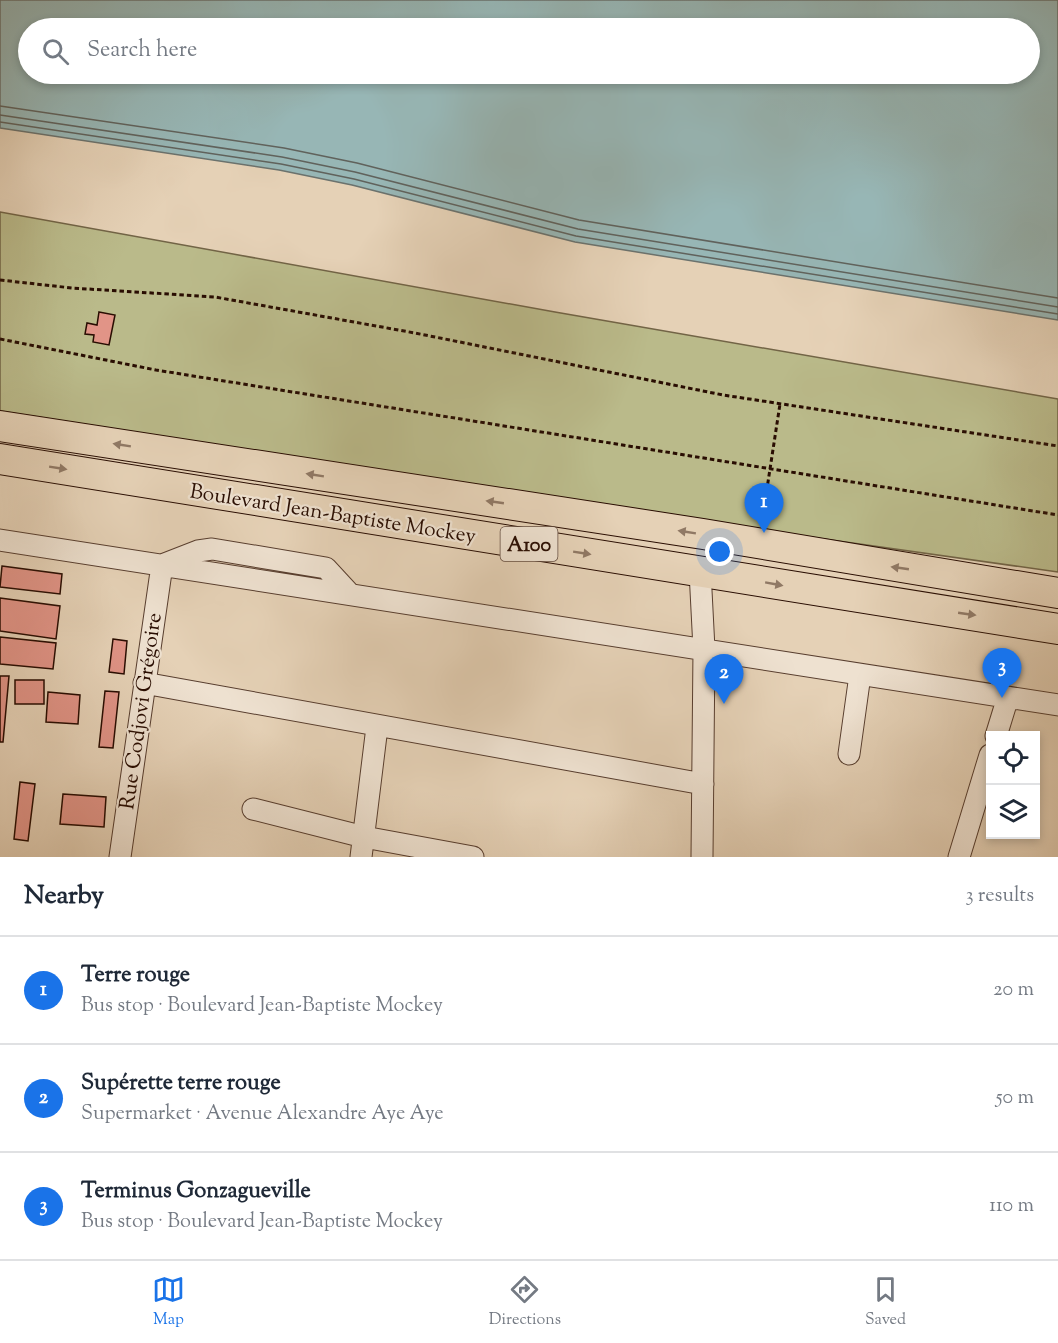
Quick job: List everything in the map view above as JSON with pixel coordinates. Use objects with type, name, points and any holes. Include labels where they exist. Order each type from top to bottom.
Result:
[{"type":"highway","name":"Boulevard Jean-Baptiste Mockey","points":[[0,426],[755,543],[1058,593]]},
{"type":"highway","name":"Boulevard Jean-Baptiste Mockey","points":[[0,459],[1058,629]]},
{"type":"street","points":[[0,540],[1058,705]]},
{"type":"street","name":"Rue Codjovi Grégoire","points":[[120,857],[162,565]]},
{"type":"street","points":[[700,571],[704,649],[702,857]]},
{"type":"street","points":[[849,754],[860,675]]},
{"type":"street","points":[[144,683],[376,727],[703,784]]},
{"type":"street","points":[[997,731],[1008,697]]},
{"type":"street","points":[[363,847],[376,727]]},
{"type":"street","points":[[959,857],[986,768]]},
{"type":"street","points":[[253,809],[363,847],[473,857]]},
{"type":"path","points":[[0,280],[72,288],[215,297],[415,333],[723,395],[1058,446]]},
{"type":"path","points":[[0,339],[156,370],[1058,515]]},
{"type":"path","points":[[755,543],[771,468],[780,404]]},
{"type":"green space","points":[[0,212],[555,312],[1058,399],[1058,572],[724,525],[0,411]]},
{"type":"water","points":[[0,0],[1058,0],[1058,320],[575,242],[352,185],[279,170],[0,128]]},
{"type":"building","points":[[99,312],[115,315],[109,345],[93,342],[94,335],[85,334],[87,323],[97,325]]},
{"type":"building","points":[[2,566],[62,574],[60,594],[0,587]]},
{"type":"building","points":[[0,598],[60,606],[56,639],[0,631]]},
{"type":"building","points":[[0,637],[56,643],[53,669],[0,664]]},
{"type":"building","points":[[113,639],[127,641],[124,674],[109,672]]},
{"type":"building","points":[[0,676],[9,676],[3,742],[0,742]]},
{"type":"building","points":[[15,680],[44,680],[44,704],[15,704]]},
{"type":"building","points":[[105,691],[119,692],[113,748],[99,747]]},
{"type":"building","points":[[48,692],[80,695],[78,724],[46,722]]},
{"type":"building","points":[[20,782],[35,784],[28,841],[14,839]]},
{"type":"building","points":[[63,794],[106,797],[104,827],[60,824]]},
{"type":"place","name":"Terre rouge","points":[[764,533]]},
{"type":"place","name":"Terminus Gonzagueville","points":[[1002,698]]},
{"type":"place","name":"Supérette terre rouge","points":[[724,704]]}]
